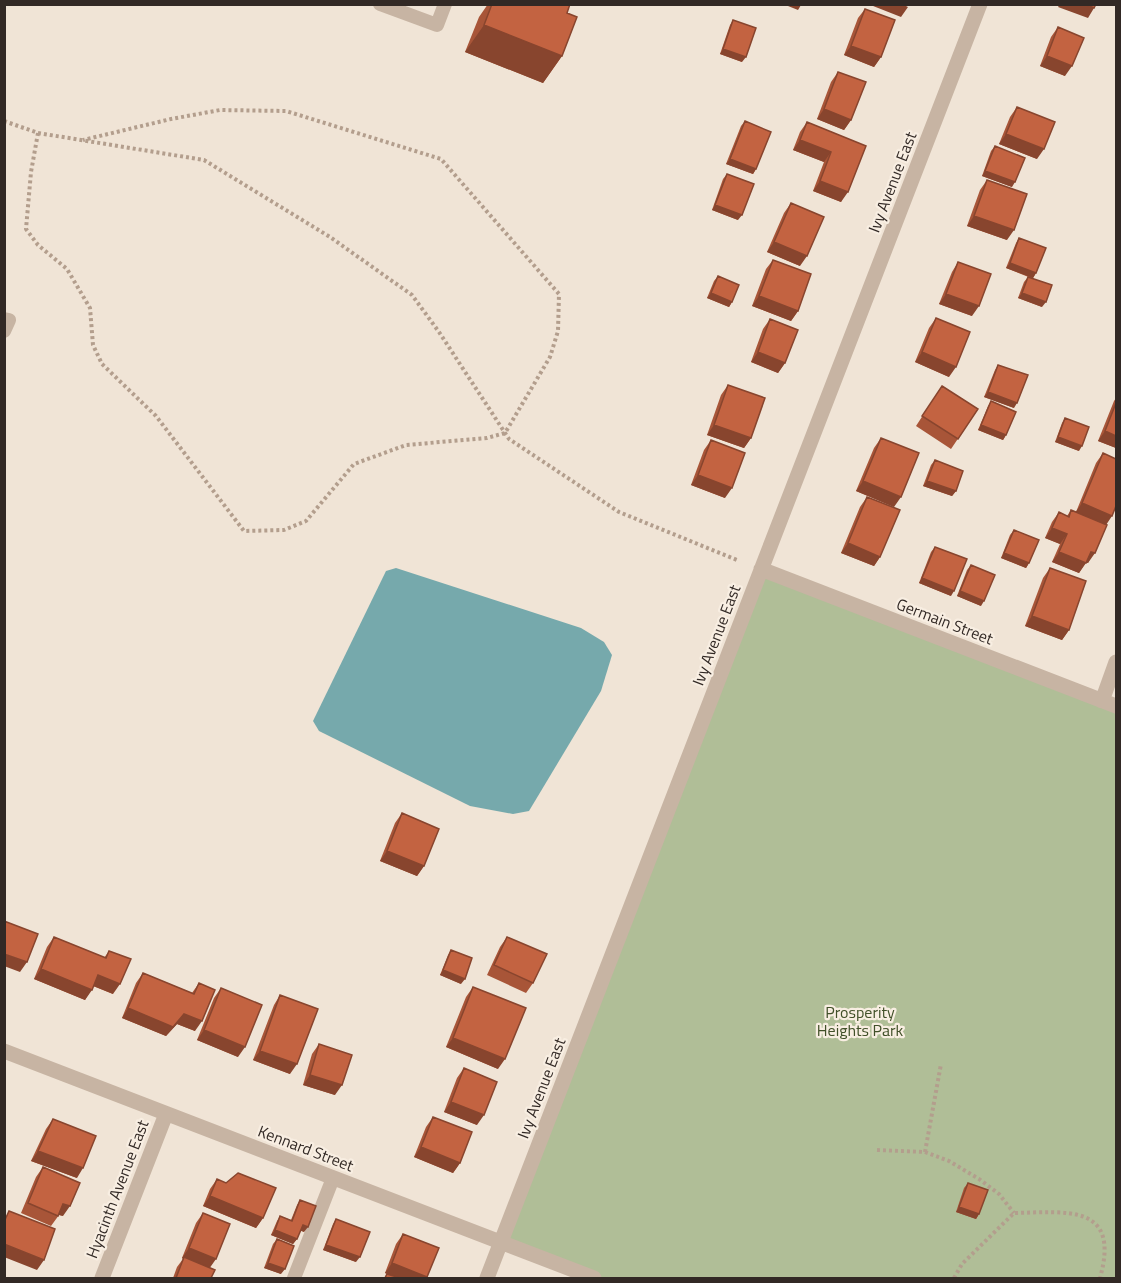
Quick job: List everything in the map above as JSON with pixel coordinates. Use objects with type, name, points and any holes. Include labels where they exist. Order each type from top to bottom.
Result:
[{"type":"street","name":"Ivy Avenue East","points":[[487,1278],[980,4]]},
{"type":"street","name":"Germain Street","points":[[761,569],[1116,706]]},
{"type":"street","points":[[1102,700],[1116,662]]},
{"type":"street","name":"Kennard Street","points":[[4,1051],[594,1278]]},
{"type":"street","name":"Hyacinth Avenue East","points":[[102,1278],[166,1114]]},
{"type":"lane","points":[[380,4],[437,25],[444,4]]},
{"type":"lane","points":[[4,319],[9,321],[4,331]]},
{"type":"lane","points":[[294,1278],[333,1178]]},
{"type":"path","points":[[38,133],[31,172],[26,230],[38,245],[67,269],[90,308],[93,345],[102,364],[156,416],[244,531],[284,530],[306,521],[354,464],[406,445],[487,438],[505,433],[550,357],[558,331],[559,294],[441,159],[286,111],[220,110],[83,140]]},
{"type":"path","points":[[4,121],[38,133],[204,160],[330,237],[412,295],[509,439],[619,512],[737,560]]},
{"type":"path","points":[[925,1152],[941,1064]]},
{"type":"path","points":[[877,1150],[925,1152],[949,1161],[980,1179],[999,1194],[1014,1213]]},
{"type":"path","points":[[954,1278],[962,1264],[1014,1213],[1062,1212],[1085,1215],[1104,1230],[1109,1245],[1106,1264],[1100,1278]]},
{"type":"green space","name":"Prosperity Heights Park","points":[[761,569],[1116,706],[1116,1278],[595,1278],[500,1243]]},
{"type":"water","points":[[396,568],[581,628],[604,642],[612,655],[601,691],[529,811],[513,814],[470,806],[319,731],[313,721],[386,571]]},
{"type":"building","points":[[492,4],[570,4],[567,13],[577,17],[562,56],[484,25]]},
{"type":"building","points":[[865,9],[895,20],[881,57],[851,46]]},
{"type":"building","points":[[733,20],[756,28],[746,57],[723,49]]},
{"type":"building","points":[[1058,27],[1084,38],[1072,66],[1047,56]]},
{"type":"building","points":[[838,72],[866,82],[851,120],[824,109]]},
{"type":"building","points":[[1017,107],[1055,122],[1044,149],[1006,134]]},
{"type":"building","points":[[745,121],[771,132],[756,169],[730,159]]},
{"type":"building","points":[[807,122],[866,146],[848,192],[820,181],[831,152],[800,140]]},
{"type":"building","points":[[995,146],[1025,158],[1015,182],[985,171]]},
{"type":"building","points":[[727,174],[754,184],[742,215],[715,205]]},
{"type":"building","points":[[987,180],[1027,194],[1014,230],[974,216]]},
{"type":"building","points":[[791,203],[824,217],[807,256],[774,242]]},
{"type":"building","points":[[1019,238],[1046,248],[1036,273],[1010,263]]},
{"type":"building","points":[[773,260],[811,274],[798,311],[759,296]]},
{"type":"building","points":[[958,262],[991,274],[979,306],[946,294]]},
{"type":"building","points":[[718,276],[739,285],[732,302],[711,293]]},
{"type":"building","points":[[1028,277],[1052,285],[1046,302],[1022,293]]},
{"type":"building","points":[[936,318],[970,332],[956,367],[922,352]]},
{"type":"building","points":[[770,319],[798,330],[785,363],[758,352]]},
{"type":"building","points":[[998,365],[1028,375],[1017,403],[988,392]]},
{"type":"building","points":[[728,385],[765,398],[751,438],[714,425]]},
{"type":"building","points":[[942,386],[978,409],[958,439],[922,416]]},
{"type":"building","points":[[991,401],[1016,412],[1006,435],[981,425]]},
{"type":"building","points":[[1116,403],[1116,436],[1105,431]]},
{"type":"building","points":[[1065,418],[1089,427],[1082,446],[1058,437]]},
{"type":"building","points":[[881,438],[919,453],[901,497],[863,481]]},
{"type":"building","points":[[711,440],[745,453],[732,488],[698,475]]},
{"type":"building","points":[[1103,453],[1116,459],[1116,506],[1112,516],[1082,503]]},
{"type":"building","points":[[935,460],[963,471],[956,491],[927,481]]},
{"type":"building","points":[[867,497],[900,510],[880,557],[848,543]]},
{"type":"building","points":[[1071,510],[1107,525],[1095,553],[1091,552],[1086,563],[1059,552],[1067,534],[1052,528],[1059,512],[1069,517]]},
{"type":"building","points":[[1014,530],[1039,540],[1029,563],[1004,553]]},
{"type":"building","points":[[935,547],[967,559],[954,591],[922,578]]},
{"type":"building","points":[[971,565],[995,575],[984,601],[960,591]]},
{"type":"building","points":[[1050,568],[1086,581],[1069,630],[1032,616]]},
{"type":"building","points":[[402,813],[439,829],[424,866],[387,851]]},
{"type":"building","points":[[4,921],[38,934],[27,962],[4,954]]},
{"type":"building","points":[[54,937],[106,958],[109,951],[131,959],[120,984],[98,975],[92,990],[41,969]]},
{"type":"building","points":[[507,937],[547,954],[533,983],[494,965]]},
{"type":"building","points":[[451,950],[472,958],[465,979],[443,970]]},
{"type":"building","points":[[143,973],[194,994],[199,983],[215,990],[202,1021],[184,1014],[173,1027],[128,1008]]},
{"type":"building","points":[[473,987],[526,1008],[505,1059],[453,1038]]},
{"type":"building","points":[[221,988],[262,1005],[245,1047],[204,1030]]},
{"type":"building","points":[[280,995],[318,1009],[297,1064],[260,1051]]},
{"type":"building","points":[[319,1044],[352,1055],[342,1085],[310,1075]]},
{"type":"building","points":[[464,1068],[497,1082],[484,1115],[451,1102]]},
{"type":"building","points":[[433,1117],[472,1132],[460,1163],[421,1147]]},
{"type":"building","points":[[53,1119],[96,1136],[83,1168],[38,1151]]},
{"type":"building","points":[[43,1167],[80,1183],[70,1206],[63,1204],[58,1216],[28,1203]]},
{"type":"building","points":[[238,1173],[276,1188],[263,1218],[210,1196],[217,1179],[226,1183]]},
{"type":"building","points":[[968,1183],[988,1190],[979,1214],[959,1207]]},
{"type":"building","points":[[300,1200],[316,1206],[308,1227],[303,1225],[297,1239],[275,1230],[280,1216],[292,1221]]},
{"type":"building","points":[[9,1211],[55,1229],[44,1260],[4,1244],[4,1222]]},
{"type":"building","points":[[203,1213],[230,1224],[216,1259],[189,1248]]},
{"type":"building","points":[[336,1219],[370,1232],[360,1257],[326,1245]]},
{"type":"building","points":[[403,1234],[439,1248],[427,1277],[392,1263]]},
{"type":"building","points":[[277,1239],[294,1246],[285,1269],[268,1263]]},
{"type":"building","points":[[184,1257],[215,1270],[211,1278],[176,1278]]},
{"type":"building","points":[[387,1274],[400,1278],[385,1278]]}]
